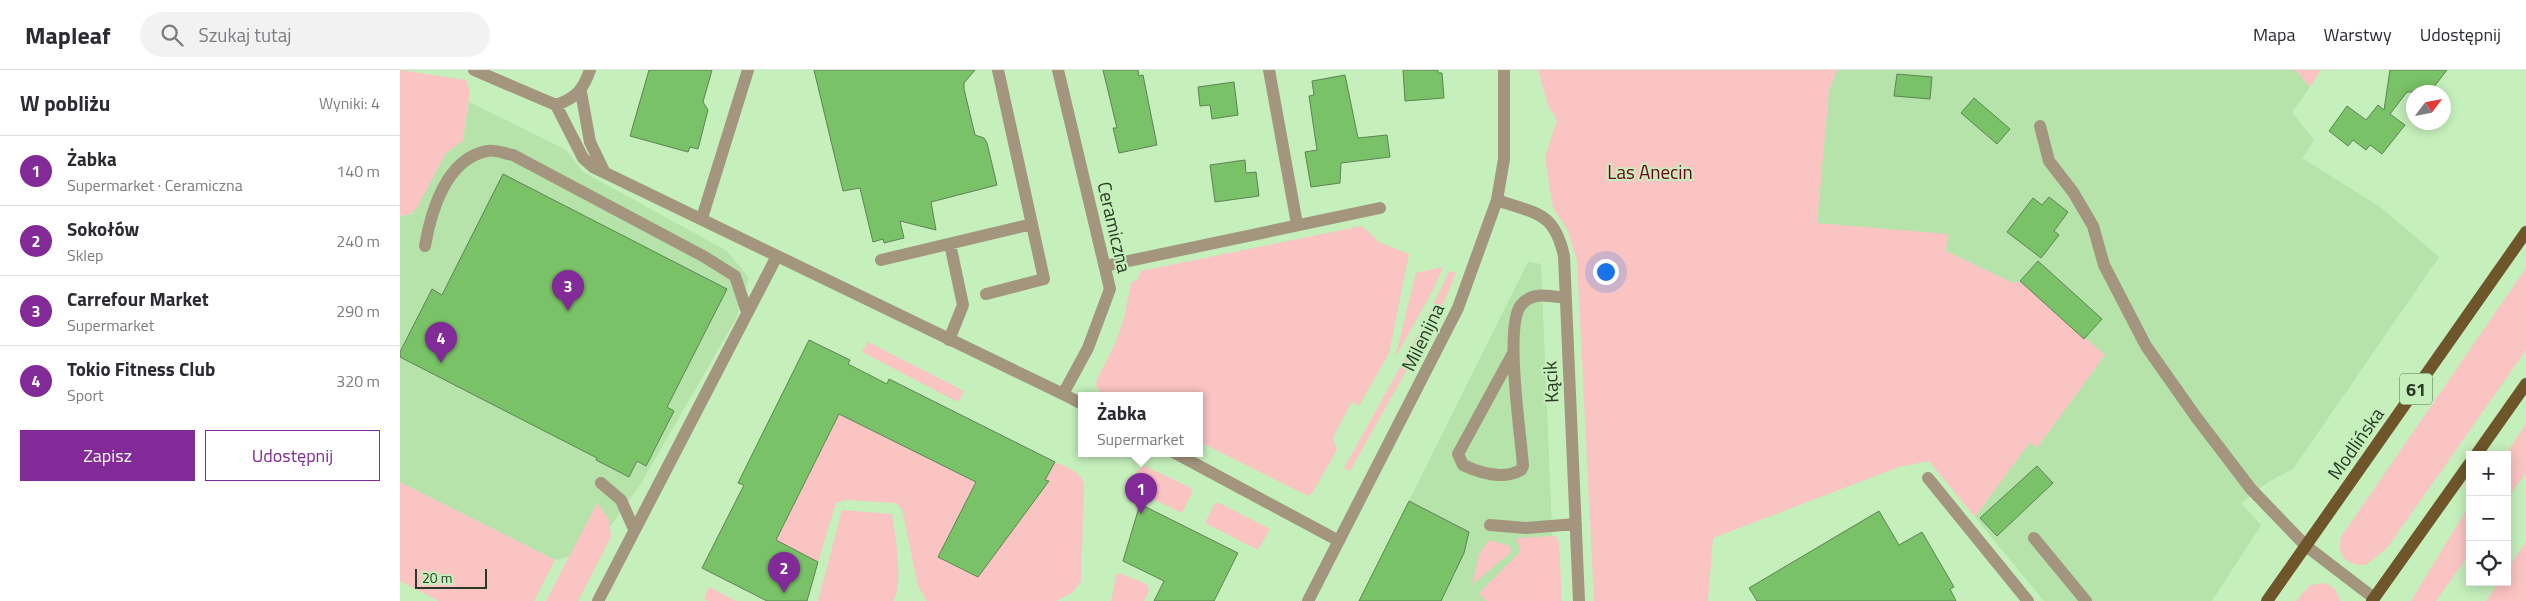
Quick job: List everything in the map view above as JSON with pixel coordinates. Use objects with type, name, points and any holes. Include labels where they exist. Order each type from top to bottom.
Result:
[{"type":"main road","name":"Modlińska","points":[[2267,601],[2526,232]]},
{"type":"main road","points":[[2479,451],[2526,384]]},
{"type":"main road","points":[[2373,600],[2466,469]]},
{"type":"street","points":[[474,70],[556,105],[583,158],[593,167],[702,218],[1078,402]]},
{"type":"street","points":[[590,70],[581,92],[590,142],[604,171]]},
{"type":"street","points":[[702,218],[748,70]]},
{"type":"street","points":[[986,294],[1044,279],[998,70]]},
{"type":"street","name":"Ceramiczna","points":[[1058,70],[1110,289],[1088,348],[1063,394]]},
{"type":"street","points":[[1269,70],[1297,224]]},
{"type":"street","name":"Milenijna","points":[[1308,601],[1458,308],[1497,200],[1504,159],[1504,70]]},
{"type":"street","points":[[556,105],[569,100],[581,92]]},
{"type":"street","points":[[2040,126],[2049,161],[2074,192],[2093,226],[2104,265],[2146,346],[2196,417],[2251,489],[2306,546],[2373,600]]},
{"type":"street","points":[[425,246],[430,218],[453,172],[467,158],[488,150],[514,155],[702,256],[735,276],[748,312]]},
{"type":"street","name":"Kącik","points":[[1497,200],[1543,217],[1553,225],[1559,235],[1564,256],[1579,601]]},
{"type":"street","points":[[1105,266],[1380,208]]},
{"type":"street","points":[[881,260],[1032,224]]},
{"type":"street","points":[[949,340],[963,305],[950,244]]},
{"type":"street","points":[[598,601],[777,256]]},
{"type":"street","points":[[1513,353],[1458,454],[1458,459],[1463,465],[1474,470],[1493,474],[1510,474],[1521,470],[1523,466],[1513,353],[1516,317],[1522,304],[1538,296],[1565,298]]},
{"type":"street","points":[[1182,457],[1339,541]]},
{"type":"street","points":[[1928,478],[2028,601]]},
{"type":"street","points":[[601,483],[621,500],[634,529]]},
{"type":"street","points":[[1490,525],[1526,528],[1576,524]]},
{"type":"street","points":[[2034,538],[2086,601]]},
{"type":"shaded area","points":[[1837,70],[2295,70],[2310,87],[2292,112],[2314,140],[2302,158],[2380,207],[2439,257],[2293,469],[2268,482],[2241,503],[2261,525],[2212,601],[2044,601],[1975,517],[2030,441],[2037,448],[2105,355],[2013,283],[1946,251],[1817,223],[1829,91]]},
{"type":"shaded area","points":[[469,102],[566,150],[583,172],[727,251],[749,278],[736,319],[640,485],[593,550],[555,560],[400,482],[400,216],[412,214],[446,153],[463,141]]},
{"type":"shaded area","points":[[1528,262],[1541,264],[1555,601],[1359,601]]},
{"type":"green space","points":[[400,70],[466,80],[470,91],[463,141],[446,153],[418,206],[408,215],[400,215]]},
{"type":"green space","name":"Las Anecin","points":[[1538,70],[1837,70],[1829,91],[1817,223],[1948,234],[1946,251],[2013,283],[2020,281],[2105,355],[2037,448],[2030,442],[1975,517],[1929,461],[1899,467],[1713,538],[1708,601],[1594,601],[1577,260],[1567,229],[1553,208],[1545,157],[1557,120],[1548,105]]},
{"type":"green space","points":[[2295,70],[2321,70],[2310,87]]},
{"type":"green space","points":[[1362,226],[1379,242],[1409,254],[1389,353],[1359,406],[1352,402],[1333,437],[1337,450],[1313,492],[1308,496],[1203,444],[1203,392],[1100,392],[1096,385],[1097,379],[1115,344],[1124,318],[1131,283],[1138,279],[1141,271]]},
{"type":"green space","points":[[1443,267],[1433,290],[1395,358],[1416,273]]},
{"type":"green space","points":[[2526,268],[2526,350],[2388,547],[2366,565],[2349,562],[2340,550],[2341,537]]},
{"type":"green space","points":[[1449,271],[1456,273],[1442,307],[1350,471],[1344,468],[1424,324]]},
{"type":"green space","points":[[868,342],[964,391],[958,402],[862,352]]},
{"type":"green space","points":[[839,414],[976,482],[939,557],[978,577],[1049,482],[1045,480],[1055,462],[1073,471],[1081,477],[1084,486],[1081,582],[1072,593],[1056,601],[927,601],[918,586],[902,509],[896,503],[845,500],[836,503],[818,562],[776,540]]},
{"type":"green space","points":[[2526,424],[2526,473],[2511,494],[2511,451],[2508,451]]},
{"type":"green space","points":[[1145,466],[1191,488],[1192,493],[1182,513],[1128,487],[1139,469]]},
{"type":"green space","points":[[400,482],[555,560],[534,601],[439,601],[400,581]]},
{"type":"green space","points":[[597,503],[609,519],[611,537],[578,601],[546,601]]},
{"type":"green space","points":[[1215,503],[1219,503],[1270,529],[1258,550],[1205,523]]},
{"type":"green space","points":[[842,510],[892,514],[897,546],[898,572],[898,584],[893,601],[818,601]]},
{"type":"green space","points":[[2466,511],[2466,559],[2436,601],[2411,601]]},
{"type":"green space","points":[[1556,536],[1559,542],[1562,601],[1486,601],[1479,593],[1519,553],[1520,548],[1516,538]]},
{"type":"green space","points":[[1489,540],[1510,546],[1511,552],[1472,585],[1479,554]]},
{"type":"green space","points":[[2526,542],[2526,601],[2486,601],[2496,586],[2511,586],[2511,563]]},
{"type":"green space","points":[[1119,573],[1147,584],[1149,591],[1144,601],[1111,601],[1116,575]]},
{"type":"green space","points":[[2326,583],[2335,589],[2340,601],[2296,601],[2310,585]]},
{"type":"green space","points":[[709,587],[736,601],[708,601],[704,598]]},
{"type":"building","points":[[649,70],[712,70],[703,102],[708,110],[698,149],[690,147],[688,152],[630,136]]},
{"type":"building","points":[[814,70],[975,70],[964,83],[964,89],[975,135],[984,138],[987,143],[997,185],[931,202],[936,230],[900,221],[904,238],[884,243],[883,239],[873,242],[860,188],[843,191]]},
{"type":"building","points":[[1103,70],[1138,70],[1139,76],[1143,75],[1157,145],[1119,153],[1113,128],[1117,128]]},
{"type":"building","points":[[1403,70],[1438,70],[1438,73],[1442,73],[1444,98],[1405,101]]},
{"type":"building","points":[[2390,70],[2447,70],[2435,85],[2406,85],[2406,93],[2390,114],[2405,125],[2382,154],[2370,145],[2366,150],[2353,140],[2348,146],[2329,131],[2347,106],[2366,120],[2378,105],[2384,110]]},
{"type":"building","points":[[1897,74],[1932,77],[1930,99],[1894,96]]},
{"type":"building","points":[[1345,75],[1358,138],[1387,135],[1390,157],[1341,163],[1340,183],[1311,187],[1305,152],[1317,150],[1309,96],[1314,95],[1312,81]]},
{"type":"building","points":[[1234,82],[1238,115],[1212,119],[1210,105],[1200,106],[1198,87]]},
{"type":"building","points":[[1974,98],[2010,129],[1997,144],[1961,113]]},
{"type":"building","points":[[1245,160],[1246,173],[1256,172],[1259,196],[1215,202],[1210,165]]},
{"type":"building","points":[[503,174],[727,289],[667,407],[674,411],[646,466],[637,461],[629,477],[596,460],[597,458],[400,357],[400,352],[432,289],[442,295]]},
{"type":"building","points":[[2049,197],[2068,212],[2054,231],[2059,235],[2041,258],[2007,232],[2033,198],[2042,205]]},
{"type":"building","points":[[2038,261],[2102,319],[2084,339],[2020,281]]},
{"type":"building","points":[[809,340],[850,360],[848,364],[887,384],[889,379],[1055,462],[1045,480],[1049,481],[978,577],[938,557],[976,482],[839,414],[776,540],[818,562],[807,601],[767,601],[702,568],[744,485],[738,483]]},
{"type":"building","points":[[2037,466],[2053,483],[1997,536],[1980,518]]},
{"type":"building","points":[[1409,501],[1469,532],[1464,553],[1441,601],[1359,601]]},
{"type":"building","points":[[1140,504],[1238,553],[1214,601],[1154,601],[1164,581],[1123,561]]},
{"type":"building","points":[[1879,511],[1899,545],[1922,532],[1954,587],[1950,589],[1956,601],[1757,601],[1749,588]]},
{"type":"place","name":"Carrefour Market","points":[[568,311]]},
{"type":"place","name":"Tokio Fitness Club","points":[[441,363]]},
{"type":"place","name":"Żabka","points":[[1141,514]]},
{"type":"place","name":"Sokołów","points":[[784,593]]}]
